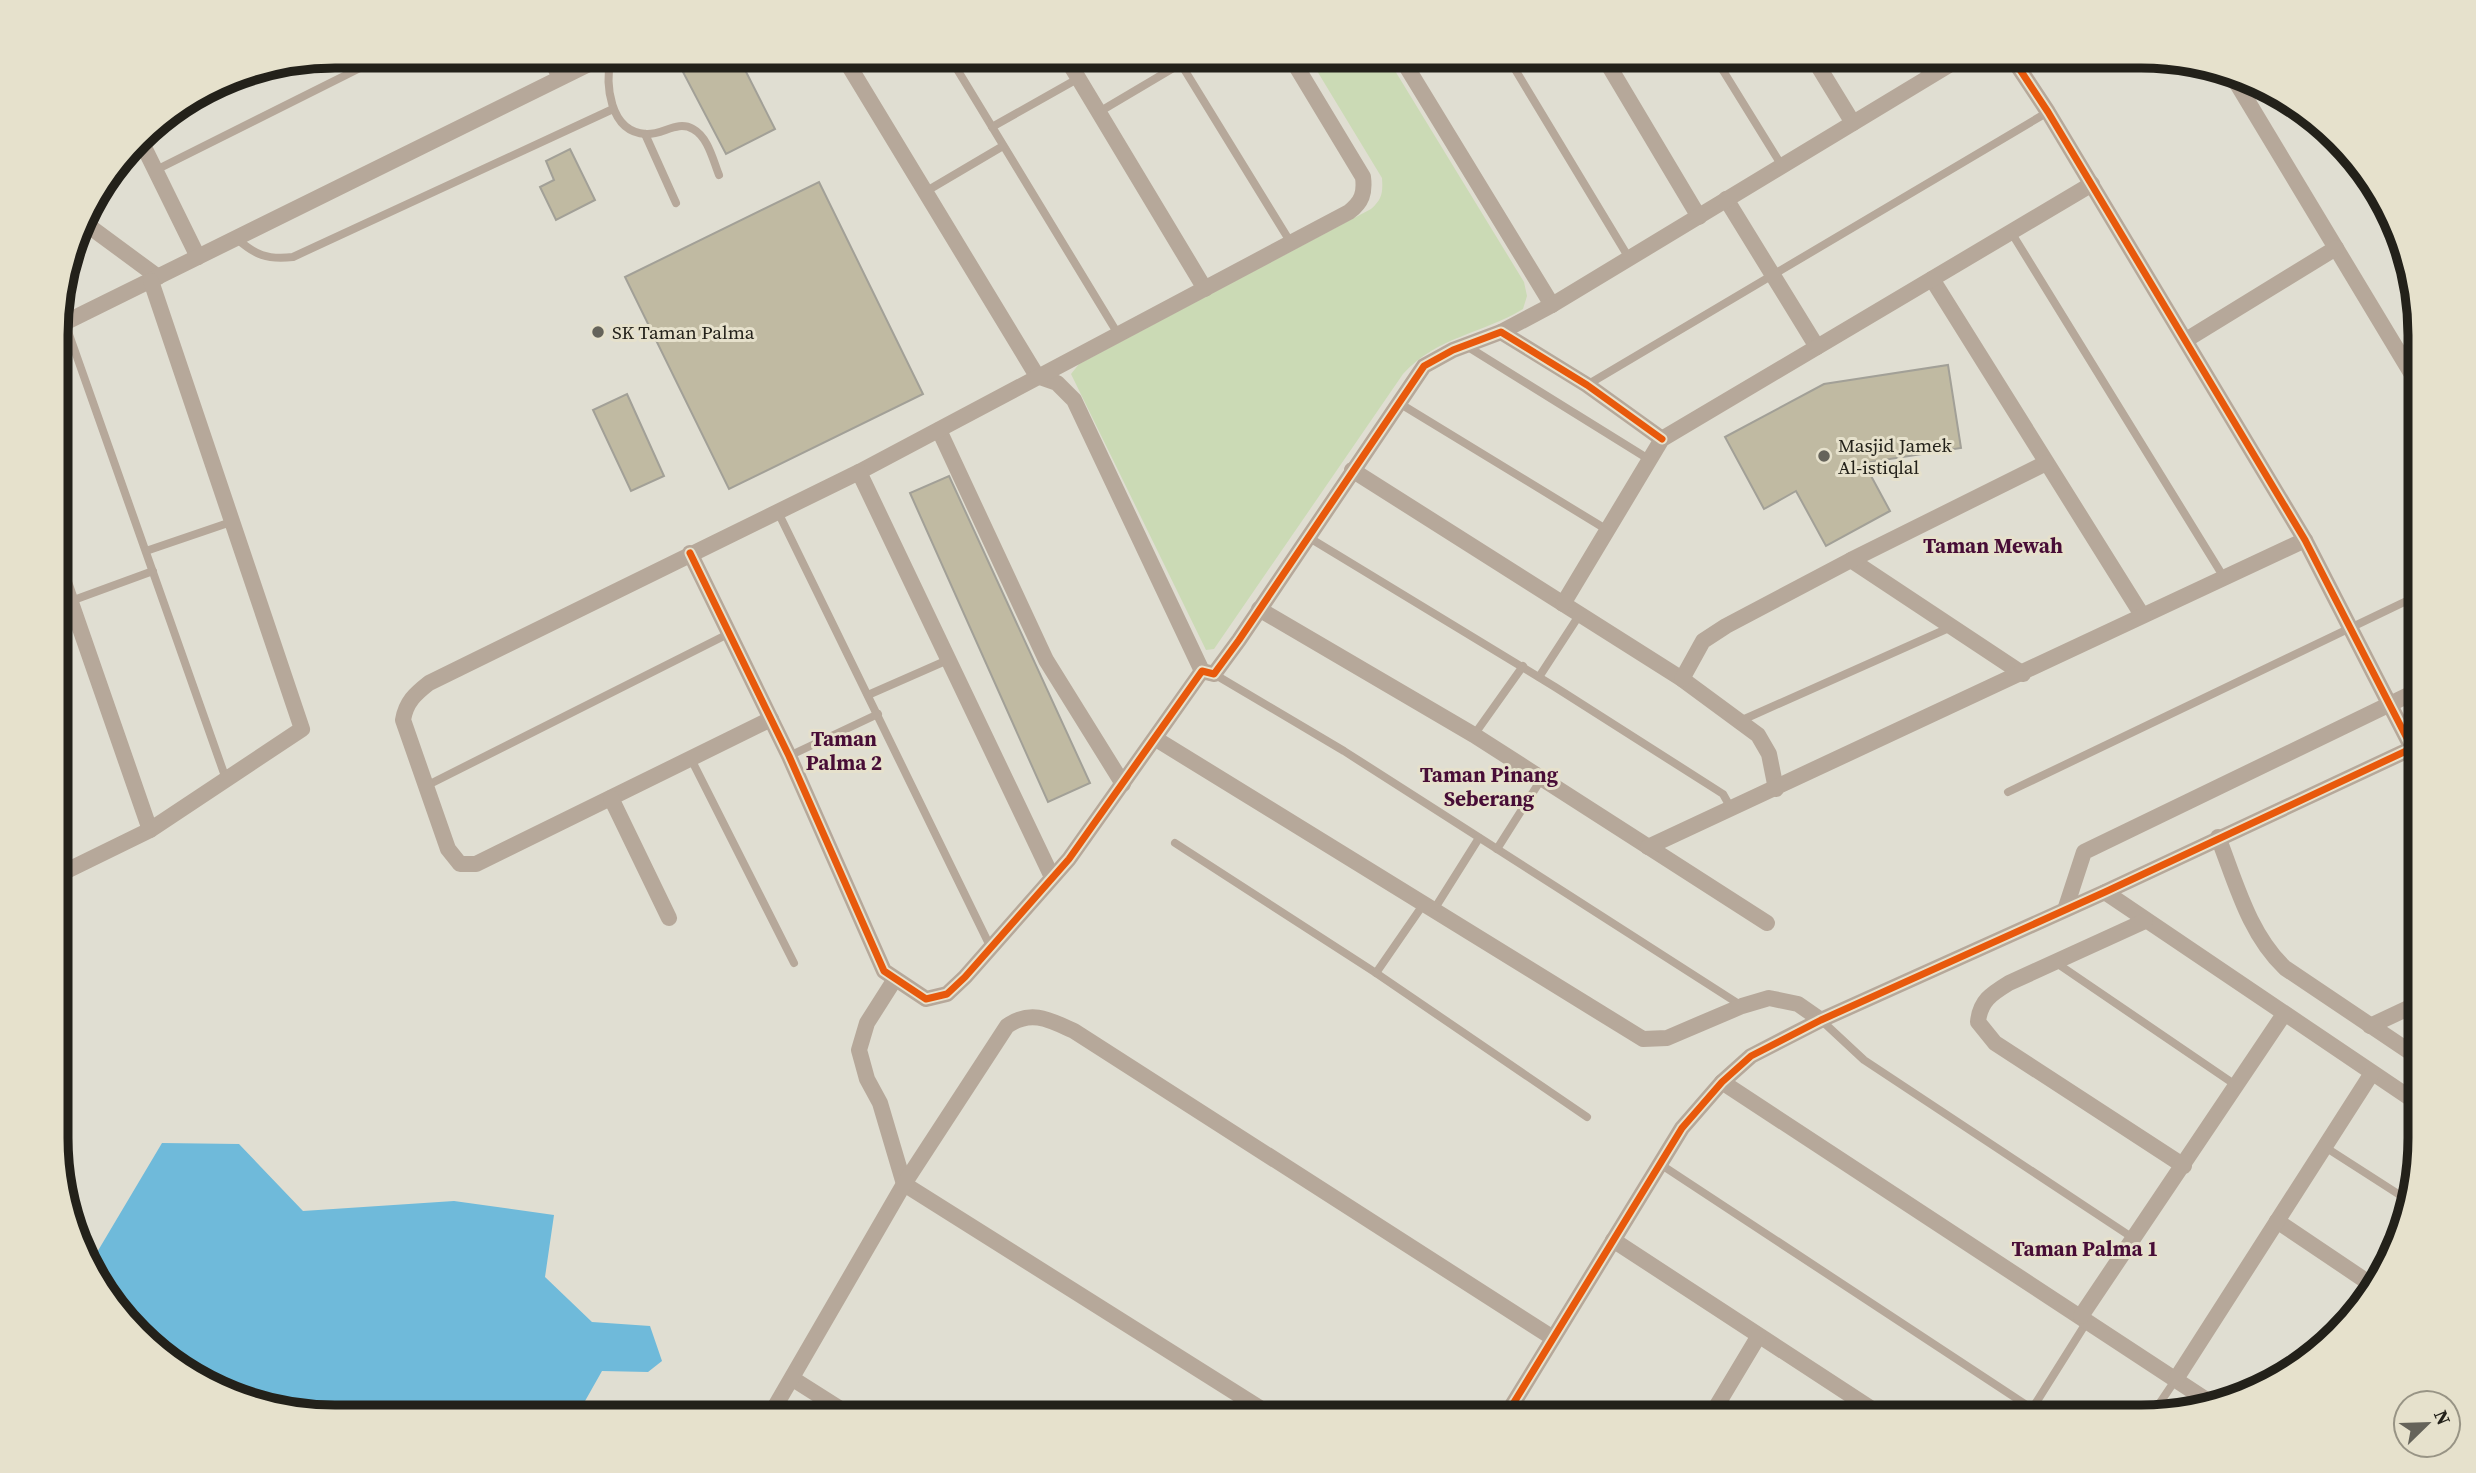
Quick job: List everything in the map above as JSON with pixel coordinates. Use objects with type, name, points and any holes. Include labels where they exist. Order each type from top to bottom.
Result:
[{"type":"street","points":[[555,68],[560,77]]},
{"type":"street","points":[[69,321],[579,68]]},
{"type":"street","points":[[850,68],[1037,376],[1057,383],[1074,400],[1208,673]]},
{"type":"street","points":[[1073,68],[1205,289]]},
{"type":"street","points":[[771,719],[477,864],[460,864],[448,849],[403,720],[405,707],[413,695],[429,683],[859,472],[1292,243],[1360,204],[1365,190],[1363,177],[1297,68]]},
{"type":"street","points":[[1407,68],[1552,305]]},
{"type":"street","points":[[1610,68],[1699,217]]},
{"type":"street","points":[[1819,68],[1853,123]]},
{"type":"street","points":[[690,553],[789,756],[884,971],[926,999],[947,994],[1069,859],[1156,739],[1259,609],[1424,366],[1552,305],[1946,68]]},
{"type":"street","points":[[2019,68],[2092,184],[2305,540],[2408,732]]},
{"type":"street","points":[[2239,87],[2408,368]]},
{"type":"street","points":[[146,148],[198,257]]},
{"type":"street","points":[[1563,604],[1662,439],[2092,184]]},
{"type":"street","points":[[1726,199],[1817,347]]},
{"type":"street","points":[[68,866],[150,830],[302,729],[154,279],[91,228]]},
{"type":"street","points":[[2186,340],[2336,248]]},
{"type":"street","points":[[1932,279],[2142,615]]},
{"type":"street","points":[[1501,331],[1587,385],[1662,439]]},
{"type":"street","points":[[939,430],[1046,660],[1123,784]]},
{"type":"street","points":[[1682,679],[1703,640],[1851,559],[2046,463]]},
{"type":"street","points":[[1352,470],[1682,679],[1758,735],[1764,745],[1776,789]]},
{"type":"street","points":[[859,472],[1052,877]]},
{"type":"street","points":[[1648,847],[2305,540]]},
{"type":"street","points":[[1851,559],[2023,674]]},
{"type":"street","points":[[68,593],[150,830]]},
{"type":"street","points":[[1259,609],[1474,734],[1768,923]]},
{"type":"street","points":[[2066,907],[2084,852],[2408,695]]},
{"type":"street","points":[[1156,739],[1430,905],[1643,1039],[1667,1038],[1742,1006],[1769,998],[1798,1004],[1821,1020]]},
{"type":"street","points":[[1512,1405],[1682,1128],[1722,1082],[1751,1056],[1821,1020],[2066,907],[2105,892],[2408,750]]},
{"type":"street","points":[[611,798],[669,918]]},
{"type":"street","points":[[2218,837],[2255,928],[2270,954],[2285,968],[2408,1051]]},
{"type":"street","points":[[2105,892],[2408,1097]]},
{"type":"street","points":[[2145,921],[2009,983],[1988,997],[1979,1008],[1978,1022],[1995,1043],[2184,1166]]},
{"type":"street","points":[[895,979],[867,1023],[859,1050],[867,1079],[880,1103],[904,1184],[1255,1405]]},
{"type":"street","points":[[2370,1026],[2408,1008]]},
{"type":"street","points":[[2085,1318],[2133,1238],[2284,1014]]},
{"type":"street","points":[[777,1405],[904,1184],[1007,1026],[1029,1016],[1046,1018],[1074,1031],[1553,1338]]},
{"type":"street","points":[[2176,1379],[2372,1073]]},
{"type":"street","points":[[1722,1082],[2203,1398]]},
{"type":"street","points":[[2277,1221],[2366,1281]]},
{"type":"street","points":[[1613,1240],[1758,1337],[1866,1405]]},
{"type":"street","points":[[1718,1405],[1758,1337]]},
{"type":"street","points":[[793,1379],[834,1405]]},
{"type":"lane","points":[[156,170],[360,68]]},
{"type":"lane","points":[[610,68],[608,81],[613,109],[625,128],[645,134],[680,125],[694,129],[707,144],[719,175]]},
{"type":"lane","points":[[956,68],[1118,334]]},
{"type":"lane","points":[[1099,112],[1166,68]]},
{"type":"lane","points":[[1183,68],[1292,243]]},
{"type":"lane","points":[[1514,68],[1629,258]]},
{"type":"lane","points":[[1721,68],[1783,167]]},
{"type":"lane","points":[[1922,68],[1929,79]]},
{"type":"lane","points":[[992,127],[1079,78]]},
{"type":"lane","points":[[236,238],[253,253],[271,259],[293,257],[613,109]]},
{"type":"lane","points":[[1587,385],[2048,112]]},
{"type":"lane","points":[[645,134],[676,203]]},
{"type":"lane","points":[[925,192],[1003,146]]},
{"type":"lane","points":[[2011,232],[2223,576]]},
{"type":"lane","points":[[68,340],[226,779]]},
{"type":"lane","points":[[1465,345],[1650,460]]},
{"type":"lane","points":[[1399,403],[1609,531]]},
{"type":"lane","points":[[777,510],[990,946]]},
{"type":"lane","points":[[146,551],[234,521]]},
{"type":"lane","points":[[1308,537],[1522,666],[1724,794],[1732,810]]},
{"type":"lane","points":[[71,601],[153,571]]},
{"type":"lane","points":[[2008,792],[2408,600]]},
{"type":"lane","points":[[1539,677],[1580,614]]},
{"type":"lane","points":[[1739,722],[1951,627]]},
{"type":"lane","points":[[426,786],[730,633]]},
{"type":"lane","points":[[868,695],[950,659]]},
{"type":"lane","points":[[1474,734],[1522,666]]},
{"type":"lane","points":[[1208,673],[1344,751],[1742,1006]]},
{"type":"lane","points":[[789,756],[877,714]]},
{"type":"lane","points":[[690,757],[794,963]]},
{"type":"lane","points":[[1497,849],[1542,778]]},
{"type":"lane","points":[[1376,973],[1479,838]]},
{"type":"lane","points":[[1175,844],[1376,973],[1587,1117]]},
{"type":"lane","points":[[2055,962],[2237,1086]]},
{"type":"lane","points":[[1821,1020],[1864,1060],[2133,1238]]},
{"type":"lane","points":[[2325,1147],[2402,1196]]},
{"type":"lane","points":[[1660,1164],[2026,1405]]},
{"type":"lane","points":[[2034,1405],[2085,1318]]},
{"type":"lane","points":[[2159,1404],[2176,1379]]},
{"type":"green space","points":[[1315,68],[1393,68],[1524,282],[1527,296],[1523,309],[1431,351],[1403,374],[1214,649],[1206,650],[1071,374],[1079,364],[1371,209],[1380,199],[1382,178]]},
{"type":"water","points":[[162,1143],[239,1144],[303,1211],[454,1201],[554,1215],[545,1277],[592,1322],[650,1326],[662,1361],[648,1372],[602,1371],[583,1405],[336,1405],[283,1400],[250,1391],[217,1377],[173,1350],[123,1300],[96,1254]]},
{"type":"building","points":[[691,68],[744,68],[775,129],[726,154],[683,72]]},
{"type":"building","points":[[570,149],[595,200],[556,220],[540,187],[554,180],[546,161]]},
{"type":"building","points":[[819,182],[923,394],[729,489],[625,277]]},
{"type":"building","name":"Masjid Jamek Al-istiqlal","points":[[1948,365],[1961,448],[1864,463],[1890,511],[1826,546],[1796,491],[1764,509],[1725,437],[1824,384]]},
{"type":"building","points":[[627,394],[664,476],[631,491],[593,410]]},
{"type":"building","points":[[949,476],[1090,783],[1048,802],[910,493]]},
{"type":"cycle path","points":[[2019,68],[2305,540],[2408,740]]},
{"type":"cycle path","points":[[690,553],[789,756],[884,971],[926,999],[947,994],[965,977],[1069,859],[1202,671],[1214,674],[1239,640],[1424,366],[1453,350],[1501,332],[1587,385],[1662,439]]},
{"type":"cycle path","points":[[1512,1405],[1682,1128],[1722,1082],[1751,1056],[1821,1020],[2105,892],[2408,750]]},
{"type":"place","name":"SK Taman Palma","points":[[598,332]]},
{"type":"place","name":"Masjid Jamek Al-istiqlal","points":[[1824,456]]},
{"type":"district","name":"Taman Mewah","points":[[1993,546]]},
{"type":"district","name":"Taman Palma 2","points":[[844,751]]},
{"type":"district","name":"Taman Pinang Seberang","points":[[1489,787]]},
{"type":"district","name":"Taman Palma 1","points":[[2085,1249]]}]
